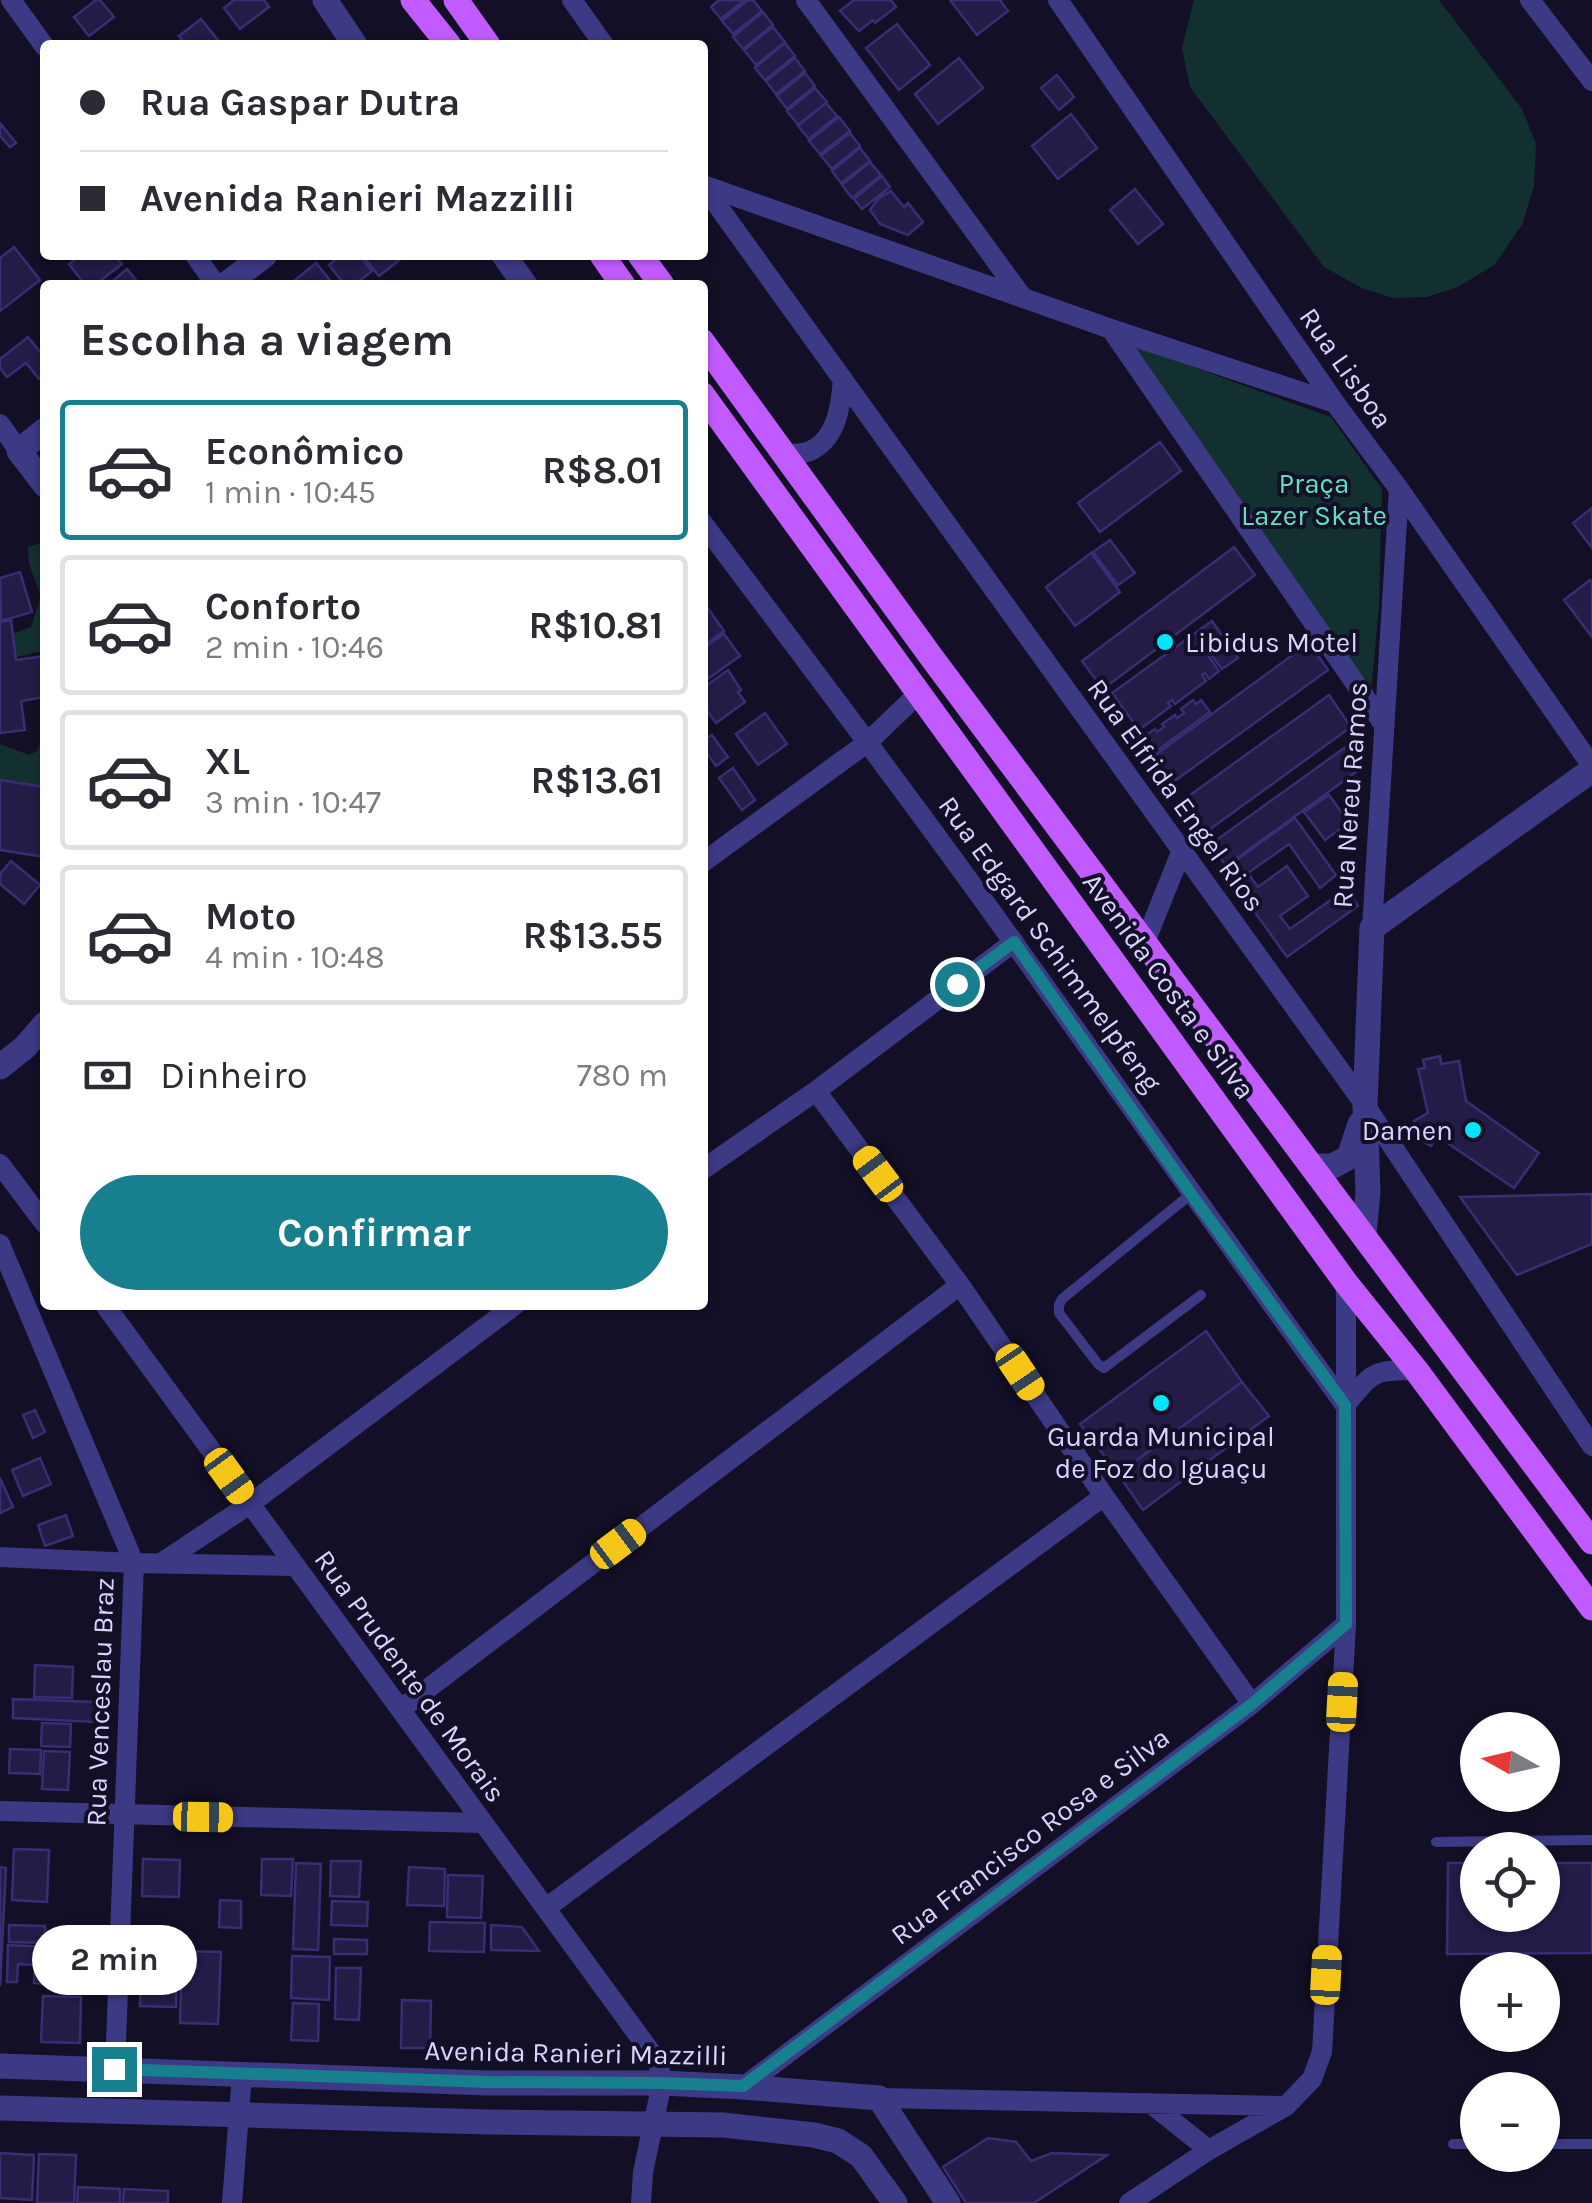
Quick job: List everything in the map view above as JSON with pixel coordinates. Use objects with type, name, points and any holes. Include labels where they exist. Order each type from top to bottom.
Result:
[{"type":"main road","points":[[414,0],[445,40]]},
{"type":"main road","points":[[456,0],[484,40]]},
{"type":"main road","name":"Avenida Costa e Silva","points":[[708,349],[932,658],[1592,1542]]},
{"type":"main road","name":"Avenida Costa e Silva","points":[[708,402],[1346,1283],[1416,1370],[1592,1608]]},
{"type":"street","points":[[12,0],[40,40]]},
{"type":"street","points":[[325,0],[352,40]]},
{"type":"street","points":[[572,0],[600,40]]},
{"type":"street","points":[[806,0],[1023,298]]},
{"type":"street","name":"Rua Lisboa","points":[[1058,0],[1592,768]]},
{"type":"street","points":[[1530,0],[1592,81]]},
{"type":"street","points":[[708,187],[1335,403]]},
{"type":"street","name":"Rua Elfrida Engel Rios","points":[[708,192],[1365,1105],[1592,1446]]},
{"type":"street","points":[[232,280],[258,260]]},
{"type":"street","points":[[1112,329],[1384,725]]},
{"type":"street","points":[[785,454],[808,452],[826,438],[840,410],[843,379]]},
{"type":"street","points":[[0,424],[10,449],[40,480]]},
{"type":"street","points":[[10,449],[40,433]]},
{"type":"street","name":"Rua Nereu Ramos","points":[[1365,1105],[1399,489]]},
{"type":"street","name":"Rua Edgard Schimmelpfeng","points":[[708,530],[1014,942],[1345,1405]]},
{"type":"street","points":[[708,860],[868,742],[920,692]]},
{"type":"street","points":[[1372,928],[1592,768]]},
{"type":"street","points":[[1145,942],[1182,850]]},
{"type":"street","points":[[708,1166],[816,1091],[1014,942]]},
{"type":"street","points":[[0,1067],[40,1030]]},
{"type":"street","points":[[816,1091],[960,1286],[1252,1704]]},
{"type":"street","points":[[1313,1166],[1333,1166],[1348,1156],[1365,1105]]},
{"type":"street","points":[[1364,1234],[1368,1193],[1365,1105]]},
{"type":"street","points":[[0,1164],[40,1217]]},
{"type":"street","name":"Rua Venceslau Braz","points":[[0,1244],[134,1563],[114,2069]]},
{"type":"street","points":[[1129,2203],[1209,2150],[1286,2106],[1312,2079],[1322,2052],[1346,1624],[1346,1283]]},
{"type":"street","points":[[401,1709],[960,1286]]},
{"type":"street","name":"Rua Prudente de Morais","points":[[109,1310],[658,2062],[662,2083]]},
{"type":"street","points":[[161,1563],[250,1504],[509,1310]]},
{"type":"street","points":[[1345,1405],[1369,1378],[1383,1370],[1416,1370]]},
{"type":"street","points":[[546,1908],[1104,1496]]},
{"type":"street","points":[[0,1557],[296,1566]]},
{"type":"street","name":"Rua Francisco Rosa e Silva","points":[[743,2086],[1252,1704],[1346,1624]]},
{"type":"street","points":[[0,1810],[482,1823]]},
{"type":"street","name":"Avenida Ranieri Mazzilli","points":[[0,2066],[488,2082],[662,2083],[879,2098],[1286,2106]]},
{"type":"street","points":[[232,2203],[242,2075]]},
{"type":"street","points":[[641,2203],[643,2172],[662,2083]]},
{"type":"street","points":[[879,2098],[948,2203]]},
{"type":"street","points":[[1150,2103],[1209,2150]]},
{"type":"street","points":[[0,2108],[723,2125],[814,2135],[838,2142],[861,2156],[895,2203]]},
{"type":"lane","points":[[1191,1194],[1059,1305],[1060,1313],[1104,1368],[1201,1295]]},
{"type":"lane","points":[[1436,1842],[1592,1840]]},
{"type":"lane","points":[[1454,2144],[1460,2144]]},
{"type":"lane","points":[[1560,2144],[1592,2144]]},
{"type":"green space","points":[[1194,0],[1439,0],[1522,109],[1536,144],[1534,186],[1522,225],[1494,265],[1458,287],[1427,297],[1393,298],[1362,288],[1324,267],[1190,87],[1182,48]]},
{"type":"green space","name":"Praça Lazer Skate","points":[[1135,346],[1331,417],[1382,489],[1379,606],[1371,693]]},
{"type":"green space","points":[[40,543],[40,593],[29,564],[28,547]]},
{"type":"green space","points":[[40,599],[40,653],[0,661],[0,630],[16,633],[31,627]]},
{"type":"green space","points":[[40,743],[40,785],[0,786],[0,744],[29,755],[37,751]]},
{"type":"building","points":[[96,0],[114,17],[89,36],[74,17]]},
{"type":"building","points":[[234,0],[264,0],[269,7],[240,29],[224,8]]},
{"type":"building","points":[[719,0],[744,0],[721,19],[711,7]]},
{"type":"building","points":[[753,0],[762,11],[733,34],[722,21]]},
{"type":"building","points":[[854,0],[891,0],[896,7],[859,31],[840,11]]},
{"type":"building","points":[[950,0],[1000,0],[1008,11],[977,35]]},
{"type":"building","points":[[763,12],[773,25],[743,49],[733,37]]},
{"type":"building","points":[[201,19],[218,40],[182,40],[179,36]]},
{"type":"building","points":[[897,24],[930,65],[899,90],[866,48]]},
{"type":"building","points":[[773,27],[785,42],[756,65],[744,50]]},
{"type":"building","points":[[785,43],[795,56],[765,80],[755,68]]},
{"type":"building","points":[[795,58],[805,71],[776,94],[766,81]]},
{"type":"building","points":[[959,58],[983,88],[938,124],[915,94]]},
{"type":"building","points":[[805,73],[815,86],[787,109],[777,96]]},
{"type":"building","points":[[1057,75],[1074,97],[1059,110],[1041,88]]},
{"type":"building","points":[[815,88],[827,102],[798,125],[787,111]]},
{"type":"building","points":[[826,103],[837,116],[809,139],[798,126]]},
{"type":"building","points":[[1071,114],[1097,148],[1058,179],[1032,146]]},
{"type":"building","points":[[839,117],[850,131],[820,154],[809,141]]},
{"type":"building","points":[[0,123],[16,143],[10,147],[0,136]]},
{"type":"building","points":[[850,133],[860,146],[832,169],[821,156]]},
{"type":"building","points":[[860,148],[870,161],[841,183],[832,171]]},
{"type":"building","points":[[870,162],[881,175],[852,198],[842,185]]},
{"type":"building","points":[[882,176],[890,187],[862,209],[854,199]]},
{"type":"building","points":[[1135,189],[1163,224],[1138,244],[1110,210]]},
{"type":"building","points":[[891,191],[904,207],[908,203],[923,222],[908,235],[880,224],[870,210]]},
{"type":"building","points":[[14,247],[40,280],[0,311],[0,258]]},
{"type":"building","points":[[74,260],[118,260],[122,264],[101,280],[81,280],[69,264]]},
{"type":"building","points":[[335,260],[363,260],[372,271],[360,280],[341,280],[329,265]]},
{"type":"building","points":[[366,260],[400,260],[379,276]]},
{"type":"building","points":[[316,263],[330,280],[295,280]]},
{"type":"building","points":[[127,269],[136,280],[114,280]]},
{"type":"building","points":[[28,337],[40,352],[40,378],[26,363],[7,377],[0,368],[0,359]]},
{"type":"building","points":[[1160,442],[1181,471],[1100,532],[1078,503]]},
{"type":"building","points":[[1592,508],[1592,548],[1573,523]]},
{"type":"building","points":[[1110,540],[1135,573],[1118,585],[1093,552]]},
{"type":"building","points":[[1234,547],[1255,575],[1103,689],[1082,661]]},
{"type":"building","points":[[1091,553],[1120,592],[1075,626],[1046,587]]},
{"type":"building","points":[[20,572],[32,612],[1,621],[0,578]]},
{"type":"building","points":[[1592,582],[1592,637],[1564,600]]},
{"type":"building","points":[[708,608],[724,631],[708,643]]},
{"type":"building","points":[[11,620],[16,660],[40,657],[40,698],[21,701],[25,730],[0,733],[0,622]]},
{"type":"building","points":[[1212,621],[1238,658],[1222,669],[1206,648],[1219,671],[1209,679],[1205,673],[1202,675],[1206,681],[1175,704],[1172,700],[1168,703],[1171,706],[1139,730],[1112,693]]},
{"type":"building","points":[[724,634],[740,656],[708,679],[708,645]]},
{"type":"building","points":[[1309,643],[1328,670],[1169,785],[1150,759]]},
{"type":"building","points":[[728,670],[745,702],[716,723],[708,712],[708,685]]},
{"type":"building","points":[[1329,695],[1351,727],[1195,840],[1172,808]]},
{"type":"building","points":[[1193,700],[1196,704],[1201,700],[1210,712],[1143,761],[1135,748],[1147,740],[1144,736],[1155,729],[1157,732],[1164,727],[1162,724],[1184,713],[1181,709]]},
{"type":"building","points":[[765,713],[787,744],[758,765],[736,734]]},
{"type":"building","points":[[712,735],[728,757],[716,766],[708,755],[708,737]]},
{"type":"building","points":[[1347,746],[1363,767],[1226,866],[1211,844]]},
{"type":"building","points":[[733,768],[755,800],[742,810],[719,778]]},
{"type":"building","points":[[0,780],[40,786],[40,856],[0,850]]},
{"type":"building","points":[[1329,795],[1349,823],[1325,840],[1304,812]]},
{"type":"building","points":[[1295,818],[1336,875],[1320,888],[1289,844],[1248,873],[1258,887],[1287,866],[1308,896],[1280,916],[1290,929],[1346,889],[1358,906],[1287,957],[1224,869]]},
{"type":"building","points":[[11,861],[40,885],[24,904],[0,884],[0,874]]},
{"type":"building","points":[[1440,1056],[1441,1064],[1459,1061],[1466,1101],[1539,1153],[1514,1188],[1437,1136],[1431,1146],[1417,1138],[1414,1121],[1428,1113],[1418,1069],[1425,1068],[1423,1060]]},
{"type":"building","points":[[1592,1194],[1592,1244],[1517,1275],[1460,1197]]},
{"type":"building","name":"Guarda Municipal de Foz do Iguaçu","points":[[1206,1331],[1242,1382],[1118,1474],[1080,1424]]},
{"type":"building","points":[[1242,1382],[1269,1416],[1143,1510],[1118,1474]]},
{"type":"building","points":[[35,1410],[45,1432],[33,1438],[23,1415]]},
{"type":"building","points":[[40,1458],[51,1484],[23,1496],[12,1470]]},
{"type":"building","points":[[0,1478],[13,1507],[0,1513]]},
{"type":"building","points":[[66,1515],[73,1536],[45,1546],[38,1525]]},
{"type":"building","points":[[35,1665],[73,1667],[72,1698],[34,1697]]},
{"type":"building","points":[[13,1699],[96,1702],[95,1722],[13,1718]]},
{"type":"building","points":[[42,1723],[71,1724],[70,1747],[41,1746]]},
{"type":"building","points":[[10,1749],[41,1750],[40,1774],[9,1773]]},
{"type":"building","points":[[44,1751],[70,1752],[68,1790],[42,1789]]},
{"type":"building","points":[[14,1849],[49,1850],[47,1902],[12,1900]]},
{"type":"building","points":[[143,1859],[180,1860],[179,1897],[142,1896]]},
{"type":"building","points":[[262,1859],[293,1859],[291,1896],[261,1895]]},
{"type":"building","points":[[331,1861],[361,1861],[359,1897],[330,1896]]},
{"type":"building","points":[[296,1863],[321,1864],[318,1950],[293,1949]]},
{"type":"building","points":[[1448,1863],[1460,1863],[1460,1932],[1560,1932],[1560,1863],[1592,1863],[1592,1953],[1447,1954]]},
{"type":"building","points":[[0,1867],[6,1868],[0,1986]]},
{"type":"building","points":[[409,1867],[445,1869],[444,1906],[407,1905]]},
{"type":"building","points":[[448,1875],[483,1876],[481,1918],[447,1917]]},
{"type":"building","points":[[220,1900],[241,1901],[241,1928],[219,1927]]},
{"type":"building","points":[[332,1901],[368,1902],[367,1926],[331,1925]]},
{"type":"building","points":[[430,1922],[485,1923],[484,1952],[429,1951]]},
{"type":"building","points":[[9,1925],[45,1926],[45,1943],[9,1942]]},
{"type":"building","points":[[491,1925],[522,1927],[539,1951],[491,1950]]},
{"type":"building","points":[[334,1939],[367,1940],[367,1954],[334,1954]]},
{"type":"building","points":[[8,1945],[46,1947],[44,1984],[34,1983],[35,1965],[18,1964],[17,1982],[7,1982]]},
{"type":"building","points":[[182,1951],[221,1952],[218,2024],[180,2023]]},
{"type":"building","points":[[292,1956],[330,1957],[329,2000],[291,1998]]},
{"type":"building","points":[[141,1965],[177,1966],[176,2007],[140,2006]]},
{"type":"building","points":[[336,1968],[361,1968],[359,2020],[335,2019]]},
{"type":"building","points":[[43,1996],[81,1997],[80,2043],[41,2042]]},
{"type":"building","points":[[402,2000],[431,2001],[430,2048],[401,2048]]},
{"type":"building","points":[[293,2003],[319,2004],[318,2041],[291,2040]]},
{"type":"building","points":[[988,2138],[1016,2142],[1031,2161],[1052,2153],[1107,2155],[1034,2203],[966,2203],[943,2167]]},
{"type":"building","points":[[0,2153],[34,2155],[32,2200],[0,2198]]},
{"type":"building","points":[[39,2154],[76,2155],[74,2203],[37,2203]]},
{"type":"building","points":[[78,2187],[120,2189],[120,2203],[77,2203]]},
{"type":"building","points":[[124,2189],[168,2191],[168,2203],[123,2203]]},
{"type":"place","name":"Libidus Motel","points":[[1165,642]]},
{"type":"place","name":"Damen","points":[[1473,1130]]},
{"type":"place","name":"Guarda Municipal de Foz do Iguaçu","points":[[1161,1403]]},
{"type":"route","points":[[114,2069],[743,2086],[1252,1704],[1346,1624],[1345,1405],[1014,942],[957,984]]}]
